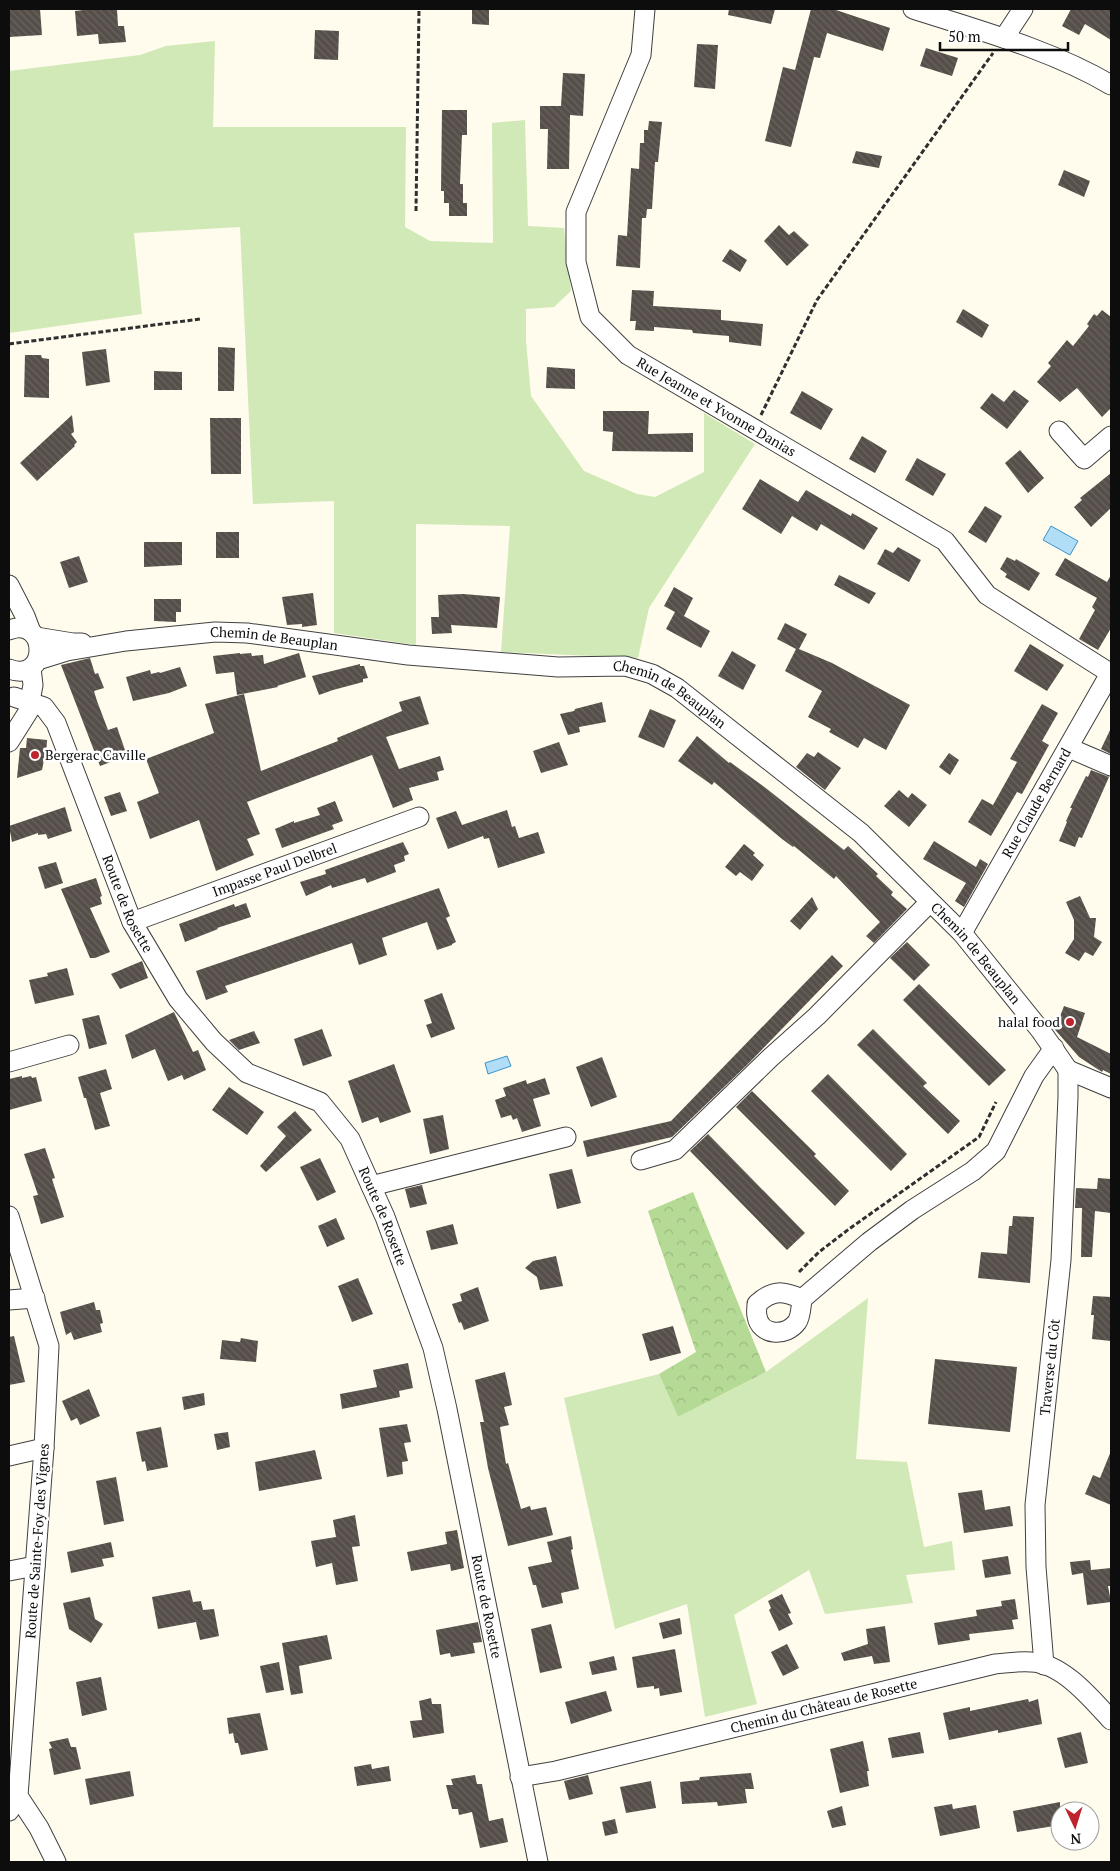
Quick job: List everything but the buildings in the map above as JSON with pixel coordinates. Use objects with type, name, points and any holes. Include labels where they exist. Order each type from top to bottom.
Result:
[{"type":"street","name":"Rue Jeanne et Yvonne Danias","points":[[645,9],[641,55],[576,212],[576,262],[590,317],[628,355],[945,541],[987,595],[1111,673]]},
{"type":"street","points":[[913,9],[1004,38],[1088,71],[1111,85]]},
{"type":"street","points":[[1004,38],[1023,9]]},
{"type":"street","points":[[1059,431],[1084,458],[1111,436]]},
{"type":"street","points":[[9,585],[40,650],[34,664],[33,685],[22,699]]},
{"type":"street","name":"Chemin de Beauplan","points":[[9,630],[21,628],[33,634],[73,643],[126,641],[215,632],[247,633],[408,655],[558,667],[625,666],[652,674],[677,688],[861,832],[962,933],[1054,1048],[1068,1070]]},
{"type":"street","name":"Chemin de Beauplan","points":[[9,669],[21,672],[34,664],[67,651],[126,641]]},
{"type":"street","name":"Rue Claude Bernard","points":[[962,933],[1111,673]]},
{"type":"street","points":[[9,678],[28,712],[12,736]]},
{"type":"street","name":"Route de Rosette","points":[[22,699],[44,707],[56,723],[132,922],[178,999],[214,1042],[247,1073],[320,1102],[350,1139],[385,1217],[433,1348],[538,1862]]},
{"type":"street","points":[[1069,748],[1111,766]]},
{"type":"street","name":"Impasse Paul Delbrel","points":[[132,922],[419,817]]},
{"type":"street","points":[[641,1160],[676,1150],[770,1058],[817,1016],[930,902]]},
{"type":"street","points":[[9,1062],[69,1045]]},
{"type":"street","points":[[802,1299],[869,1242],[912,1210],[973,1171],[996,1151],[1034,1076],[1054,1048]]},
{"type":"street","points":[[1068,1070],[1111,1088]]},
{"type":"street","name":"Traverse du Côt","points":[[1044,1665],[1036,1567],[1036,1505],[1061,1260],[1068,1070]]},
{"type":"street","points":[[371,1186],[566,1137]]},
{"type":"street","name":"Route de Sainte-Foy des Vignes","points":[[9,1216],[49,1346],[35,1566],[14,1803],[39,1828],[56,1862]]},
{"type":"street","points":[[9,1300],[35,1298]]},
{"type":"street","points":[[9,1456],[44,1448]]},
{"type":"street","points":[[9,1571],[35,1566]]},
{"type":"street","name":"Chemin du Château de Rosette","points":[[520,1778],[556,1771],[996,1664],[1032,1662],[1059,1670],[1090,1697],[1111,1720]]},
{"type":"path","points":[[416,211],[419,9]]},
{"type":"path","points":[[754,430],[817,300],[1004,38]]},
{"type":"path","points":[[9,344],[200,319]]},
{"type":"path","points":[[799,1272],[819,1252],[848,1229],[979,1137],[996,1102]]},
{"type":"green space","points":[[215,41],[213,127],[406,127],[405,227],[430,241],[493,243],[492,123],[525,120],[528,226],[564,228],[571,291],[554,307],[526,309],[526,341],[531,396],[584,471],[637,494],[655,497],[704,472],[704,413],[755,444],[649,608],[638,658],[501,652],[510,526],[416,524],[416,645],[334,633],[334,501],[253,504],[240,227],[134,233],[142,314],[9,333],[9,71],[140,55],[166,46]]},
{"type":"green space","points":[[693,1192],[766,1372],[678,1417],[659,1374],[696,1352],[648,1211]]},
{"type":"green space","points":[[868,1298],[856,1459],[907,1462],[924,1547],[952,1541],[955,1570],[906,1575],[913,1603],[825,1614],[809,1570],[734,1615],[757,1704],[705,1717],[687,1604],[615,1629],[564,1398],[659,1374],[678,1417],[766,1372]]},
{"type":"water","points":[[1051,526],[1078,541],[1070,555],[1043,540]]},
{"type":"water","points":[[507,1056],[511,1066],[488,1074],[485,1063]]},
{"type":"place","name":"Bergerac Caville","points":[[35,755]]},
{"type":"place","name":"halal food","points":[[1070,1022]]}]
